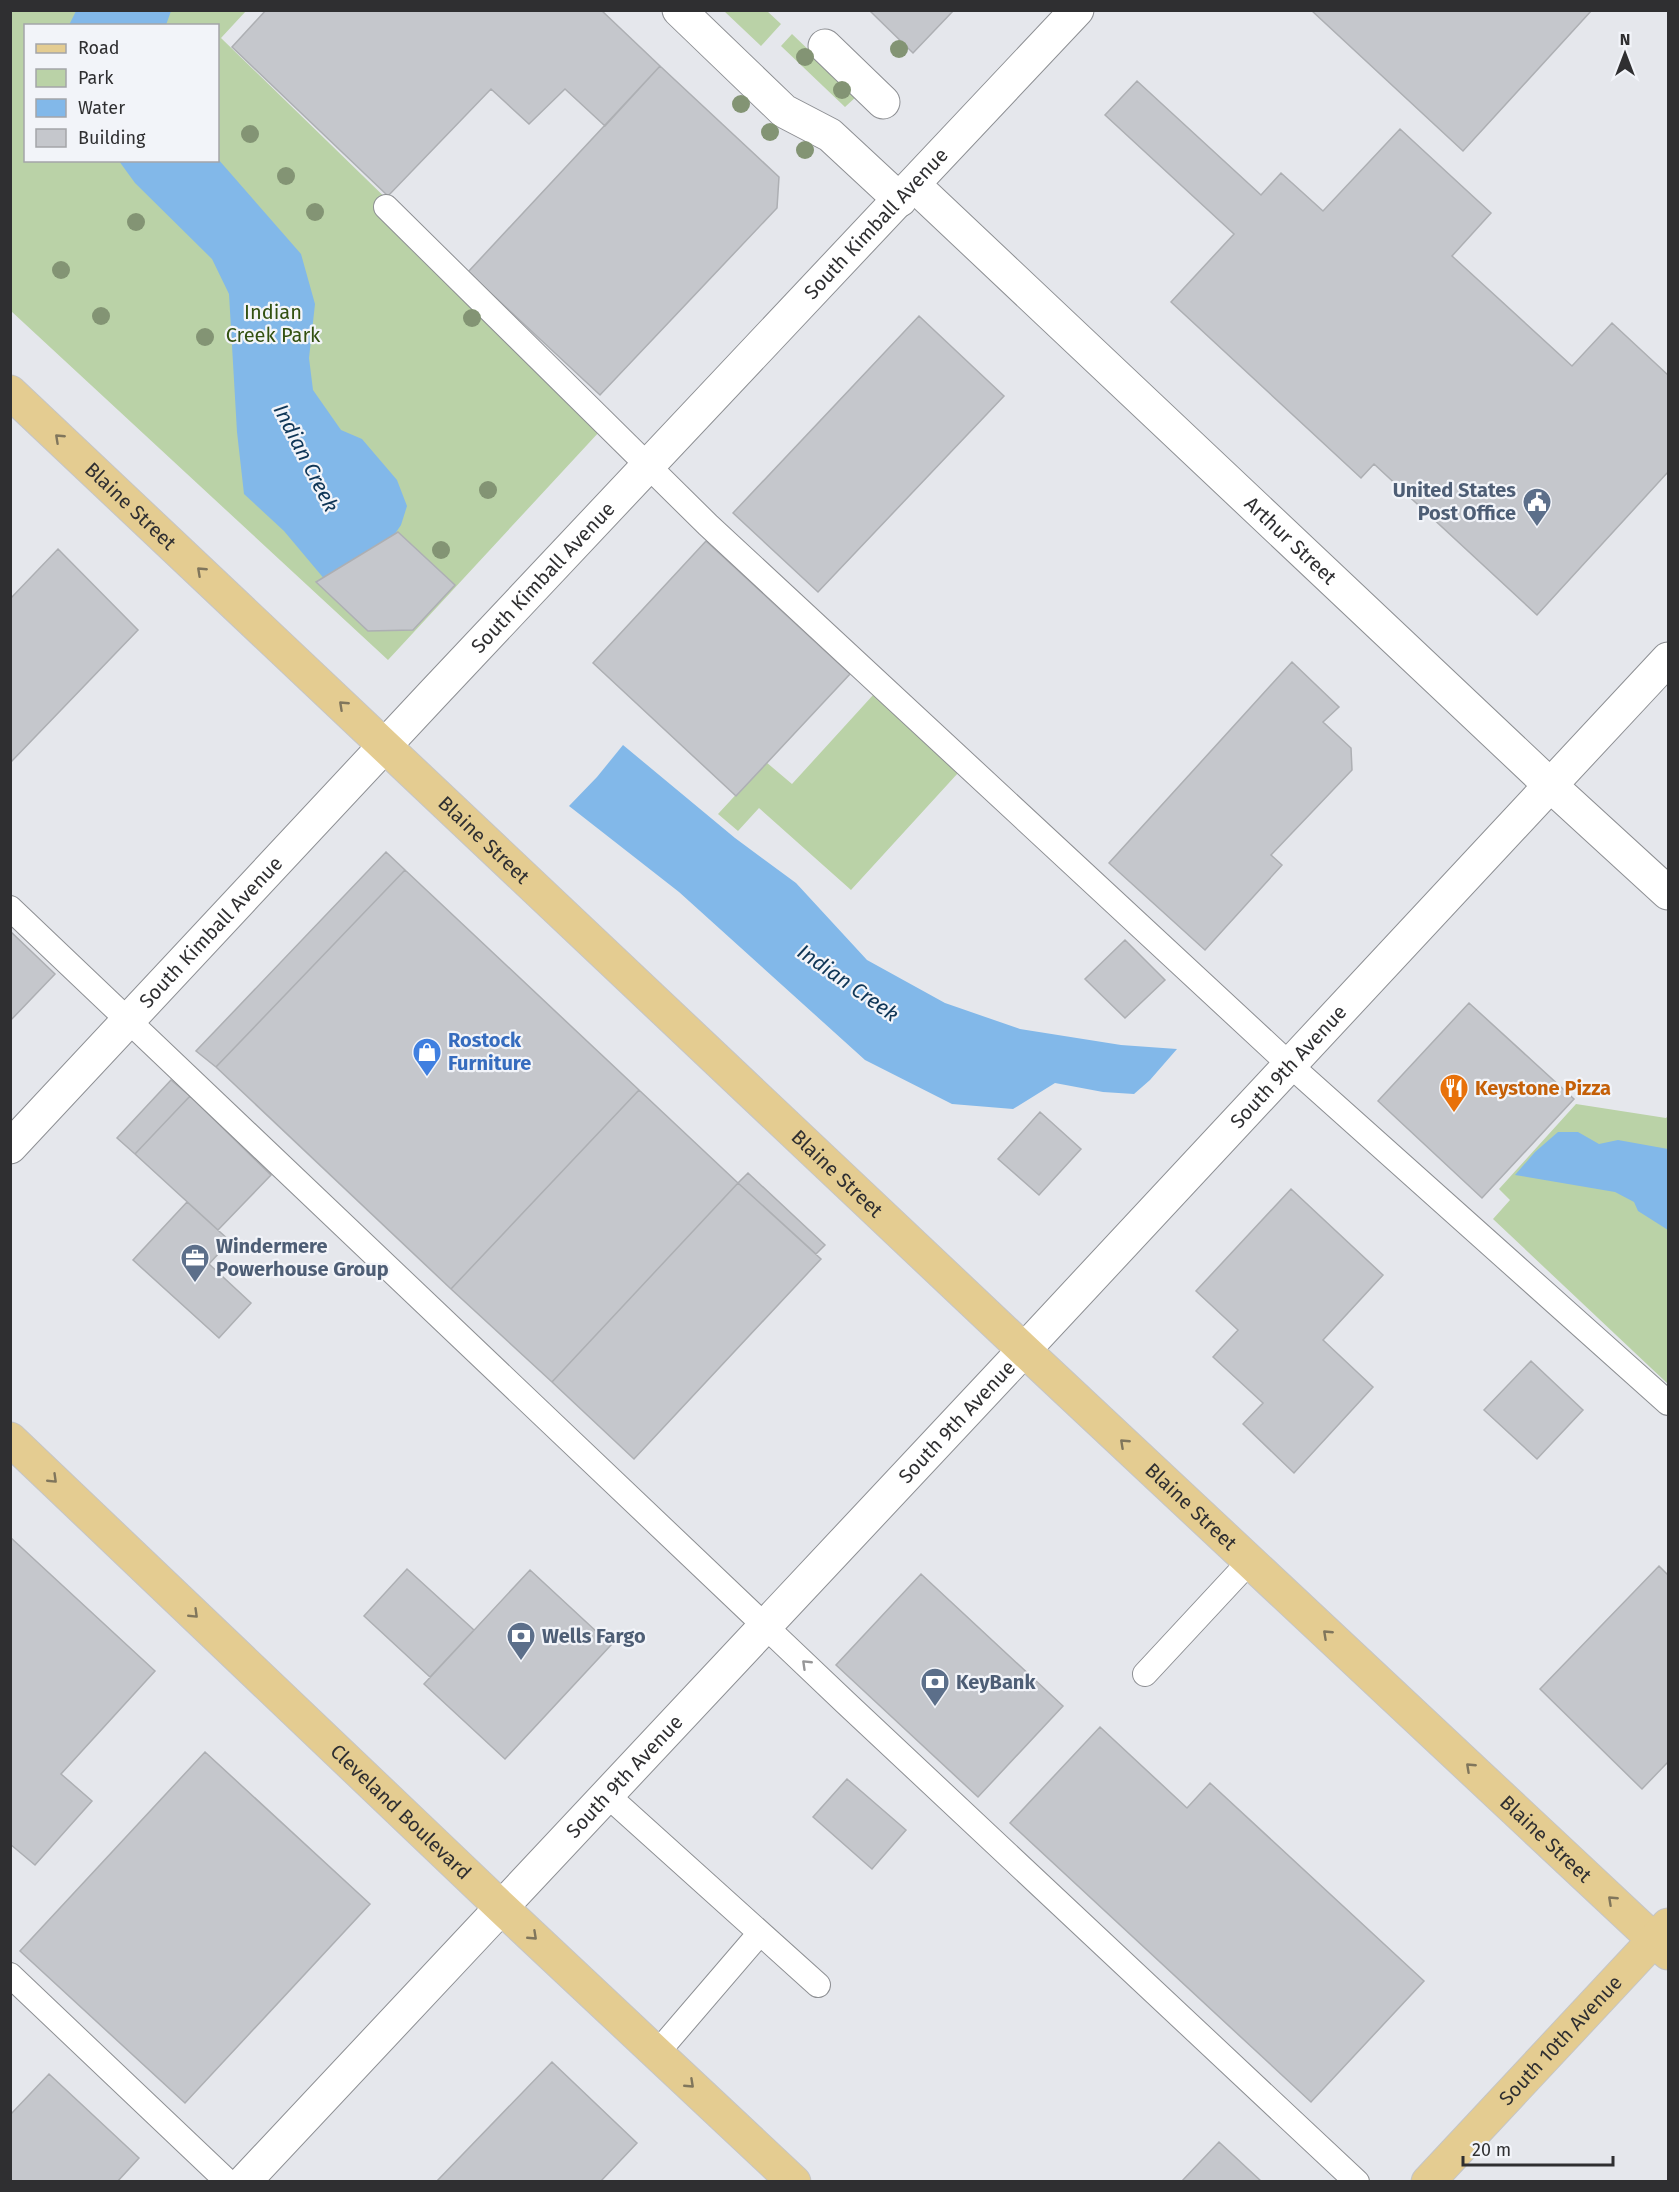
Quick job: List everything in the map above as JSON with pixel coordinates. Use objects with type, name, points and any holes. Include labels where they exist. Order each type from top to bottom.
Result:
[{"type":"main road","name":"Blaine Street","points":[[10,392],[1024,1350],[1250,1561],[1664,1939]]},
{"type":"main road","name":"Cleveland Boulevard","points":[[10,1439],[502,1908],[794,2181]]},
{"type":"main road","name":"South 10th Avenue","points":[[1428,2181],[1664,1939]]},
{"type":"street","name":"Arthur Street","points":[[679,10],[784,111],[830,135],[907,192],[1668,892]]},
{"type":"street","name":"South Kimball Avenue","points":[[10,1148],[385,745],[1077,10]]},
{"type":"street","points":[[825,46],[884,102]]},
{"type":"street","name":"South 9th Avenue","points":[[244,2181],[502,1908],[1668,659]]},
{"type":"lane","points":[[386,207],[650,465],[708,525],[1290,1065],[1668,1403]]},
{"type":"lane","points":[[10,908],[846,1703],[1356,2181]]},
{"type":"lane","points":[[1145,1674],[1250,1561]]},
{"type":"lane","points":[[607,1795],[818,1985]]},
{"type":"lane","points":[[657,2053],[760,1934]]},
{"type":"lane","points":[[10,1975],[228,2181]]},
{"type":"green space","name":"Indian Creek Park","points":[[10,11],[246,11],[221,38],[612,418],[388,660],[11,311]]},
{"type":"green space","points":[[724,11],[767,11],[781,24],[761,46]]},
{"type":"green space","points":[[792,34],[857,96],[845,107],[781,46]]},
{"type":"green space","points":[[874,694],[958,773],[851,890],[759,808],[738,831],[718,814],[766,762],[792,784]]},
{"type":"green space","points":[[1576,1104],[1666,1118],[1668,1116],[1668,1384],[1493,1219],[1510,1200],[1499,1189]]},
{"type":"water","points":[[76,10],[171,11],[166,24],[69,24]]},
{"type":"water","name":"Indian Creek","points":[[219,160],[301,254],[315,304],[309,358],[313,390],[341,430],[362,439],[397,480],[407,506],[401,525],[388,544],[326,581],[284,531],[244,494],[237,432],[229,294],[212,259],[135,183],[120,162],[219,162]]},
{"type":"water","name":"Indian Creek","points":[[623,745],[735,838],[796,883],[867,960],[945,1003],[1020,1029],[1121,1045],[1177,1049],[1150,1080],[1134,1094],[1103,1092],[1055,1083],[1013,1109],[952,1104],[865,1060],[679,892],[569,806]]},
{"type":"water","points":[[1558,1132],[1578,1132],[1599,1144],[1618,1140],[1668,1149],[1668,1230],[1638,1211],[1634,1202],[1615,1192],[1515,1175],[1535,1152]]},
{"type":"building","points":[[266,10],[601,10],[660,66],[605,126],[565,89],[529,124],[491,89],[388,196],[232,47]]},
{"type":"building","points":[[869,10],[954,10],[913,53]]},
{"type":"building","points":[[1311,10],[1592,10],[1463,151]]},
{"type":"building","points":[[660,66],[779,177],[777,208],[600,395],[468,272]]},
{"type":"building","points":[[1137,81],[1261,195],[1281,173],[1323,211],[1400,129],[1491,213],[1452,256],[1572,366],[1612,323],[1668,375],[1668,472],[1537,615],[1374,464],[1361,478],[1171,302],[1234,234],[1105,115]]},
{"type":"building","points":[[919,316],[1004,396],[818,592],[733,513]]},
{"type":"building","points":[[398,532],[455,585],[413,630],[368,631],[316,582]]},
{"type":"building","points":[[706,541],[850,674],[736,796],[593,663]]},
{"type":"building","points":[[58,549],[138,630],[10,763],[10,599]]},
{"type":"building","points":[[1292,662],[1339,707],[1323,722],[1351,748],[1352,770],[1271,855],[1282,865],[1205,950],[1109,863]]},
{"type":"building","points":[[386,852],[405,870],[216,1067],[196,1051]]},
{"type":"building","name":"Rostock Furniture","points":[[405,870],[639,1090],[451,1289],[216,1067]]},
{"type":"building","points":[[10,931],[55,974],[10,1021]]},
{"type":"building","points":[[1125,940],[1165,980],[1125,1018],[1085,979]]},
{"type":"building","points":[[1469,1003],[1574,1099],[1482,1198],[1378,1101]]},
{"type":"building","points":[[171,1080],[190,1096],[135,1154],[117,1138]]},
{"type":"building","points":[[639,1090],[738,1183],[552,1382],[451,1289]]},
{"type":"building","points":[[190,1096],[271,1175],[218,1230],[135,1154]]},
{"type":"building","points":[[1040,1112],[1081,1149],[1039,1195],[998,1159]]},
{"type":"building","points":[[748,1173],[825,1245],[816,1254],[738,1183]]},
{"type":"building","points":[[738,1183],[821,1259],[634,1459],[552,1382]]},
{"type":"building","points":[[1291,1189],[1383,1275],[1323,1340],[1373,1387],[1294,1473],[1243,1424],[1263,1403],[1213,1357],[1238,1330],[1196,1291]]},
{"type":"building","name":"Windermere Powerhouse Group","points":[[187,1202],[230,1241],[209,1264],[251,1303],[219,1338],[133,1260]]},
{"type":"building","points":[[1531,1361],[1583,1410],[1537,1459],[1484,1410]]},
{"type":"building","points":[[10,1537],[155,1671],[61,1774],[92,1801],[35,1865],[10,1844]]},
{"type":"building","points":[[1659,1566],[1668,1575],[1668,1762],[1642,1789],[1540,1689]]},
{"type":"building","points":[[407,1569],[474,1630],[430,1677],[364,1616]]},
{"type":"building","name":"Wells Fargo","points":[[530,1570],[611,1645],[505,1759],[424,1684]]},
{"type":"building","points":[[921,1574],[1063,1706],[978,1797],[836,1665]]},
{"type":"building","points":[[1100,1727],[1187,1808],[1210,1783],[1424,1981],[1311,2102],[1010,1823]]},
{"type":"building","points":[[205,1752],[370,1904],[185,2103],[20,1951]]},
{"type":"building","points":[[847,1779],[906,1830],[872,1869],[813,1817]]},
{"type":"building","points":[[552,2062],[637,2143],[600,2182],[436,2182]]},
{"type":"building","points":[[49,2074],[139,2158],[117,2182],[10,2182],[10,2115]]},
{"type":"building","points":[[1219,2142],[1262,2182],[1181,2182]]},
{"type":"place","name":"United States Post Office","points":[[1537,528]]},
{"type":"place","name":"Rostock Furniture","points":[[427,1078]]},
{"type":"place","name":"Keystone Pizza","points":[[1454,1114]]},
{"type":"place","name":"Windermere Powerhouse Group","points":[[195,1284]]},
{"type":"place","name":"Wells Fargo","points":[[521,1662]]},
{"type":"place","name":"KeyBank","points":[[935,1708]]}]
